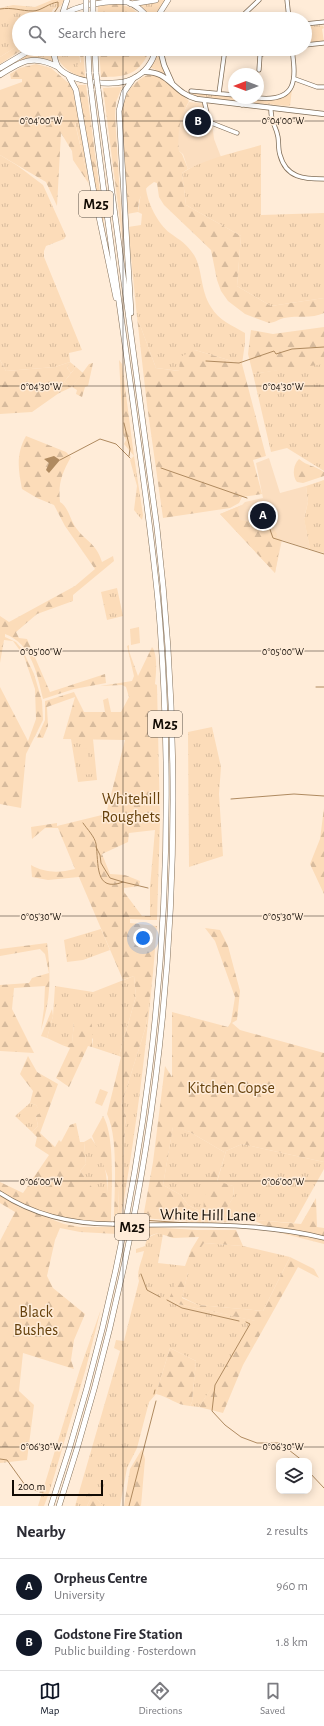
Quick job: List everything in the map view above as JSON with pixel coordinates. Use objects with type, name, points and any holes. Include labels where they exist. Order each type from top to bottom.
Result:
[{"type":"highway","points":[[62,12],[67,0]]},
{"type":"highway","points":[[86,0],[86,12]]},
{"type":"highway","points":[[93,0],[93,12]]},
{"type":"highway","points":[[70,12],[81,6],[121,0],[139,8],[143,12]]},
{"type":"highway","points":[[131,4],[156,0]]},
{"type":"highway","points":[[160,12],[168,0]]},
{"type":"highway","points":[[0,68],[20,56]]},
{"type":"highway","points":[[55,56],[58,67]]},
{"type":"highway","name":"M25","points":[[51,1506],[88,1383],[121,1246],[149,1084],[162,952],[167,803],[163,663],[153,550],[91,89],[88,56]]},
{"type":"highway","name":"M25","points":[[59,1506],[104,1357],[130,1239],[144,1165],[156,1083],[169,942],[174,837],[174,743],[170,662],[157,528],[95,56]]},
{"type":"highway","points":[[0,75],[21,62],[28,60],[40,60],[58,67],[68,75],[80,80],[106,83],[133,79],[143,72],[151,62],[153,56]]},
{"type":"highway","name":"M25","points":[[68,75],[76,90],[94,193],[124,334]]},
{"type":"highway","name":"M25","points":[[132,346],[119,111],[121,98],[133,79]]},
{"type":"main road","points":[[162,56],[172,83]]},
{"type":"main road","points":[[143,72],[157,72],[186,95],[204,100],[324,114]]},
{"type":"street","points":[[246,12],[259,0]]},
{"type":"street","points":[[287,0],[288,12]]},
{"type":"street","points":[[312,23],[324,22]]},
{"type":"street","points":[[312,44],[324,43]]},
{"type":"street","points":[[219,93],[224,56]]},
{"type":"street","points":[[259,68],[260,56]]},
{"type":"street","points":[[264,98],[271,99],[282,96],[289,90],[295,79],[293,56]]},
{"type":"street","points":[[295,79],[312,85],[324,87]]},
{"type":"street","points":[[192,91],[228,94]]},
{"type":"street","points":[[204,100],[209,122],[236,133]]},
{"type":"street","points":[[271,108],[270,118],[277,130],[280,155],[286,168],[300,178],[324,179]]},
{"type":"street","name":"White Hill Lane","points":[[0,1193],[20,1205],[49,1217],[71,1222],[265,1227],[324,1238]]},
{"type":"shaded area","points":[[189,102],[207,104],[211,115],[214,139],[221,157],[188,169],[183,154],[179,151],[177,134],[183,113]]},
{"type":"shaded area","points":[[54,456],[60,460],[49,473],[46,470],[49,463],[44,459]]},
{"type":"shaded area","points":[[269,458],[280,493],[306,486],[308,502],[304,518],[310,549],[282,540],[275,573],[220,514],[242,505],[245,502],[263,498],[256,463]]},
{"type":"green space","points":[[52,0],[64,0],[61,6],[53,9],[52,12],[12,12],[12,49],[0,57],[0,8],[13,5],[35,7]]},
{"type":"green space","points":[[159,0],[166,0],[157,12],[147,12],[143,7],[138,5]]},
{"type":"green space","points":[[118,4],[132,8],[136,12],[98,12],[98,6]]},
{"type":"green space","points":[[312,26],[323,26],[324,42],[312,43]]},
{"type":"green space","points":[[12,49],[12,56],[0,64],[0,57]]},
{"type":"green space","points":[[24,56],[52,56],[55,62],[47,59],[33,58],[19,62],[0,73],[11,63]]},
{"type":"green space","points":[[57,56],[80,56],[81,74],[85,75],[85,78],[70,71]]},
{"type":"green space","points":[[80,56],[84,56],[85,75],[81,74],[77,65],[81,62]]},
{"type":"green space","points":[[100,56],[147,56],[142,64],[131,73],[118,76],[101,77]]},
{"type":"green space","points":[[154,56],[159,56],[164,72],[163,73],[149,67]]},
{"type":"green space","points":[[36,64],[51,68],[72,86],[79,121],[75,123],[89,184],[73,160],[72,151],[61,133],[57,206],[46,182],[0,155],[0,90],[22,82],[22,79],[11,79],[10,74],[20,68]]},
{"type":"green space","points":[[150,74],[160,76],[189,101],[181,119],[178,138],[179,151],[182,154],[188,169],[182,173],[186,205],[241,236],[237,286],[271,306],[324,298],[324,313],[314,316],[284,318],[269,323],[245,314],[228,301],[221,291],[217,280],[211,250],[164,205],[159,197],[157,183],[154,182],[143,191],[139,202],[138,212],[127,214],[121,119],[123,104],[132,86],[143,77]]},
{"type":"green space","points":[[78,85],[86,85],[105,231],[98,202]]},
{"type":"green space","points":[[122,87],[116,102],[115,116],[123,244],[103,88]]},
{"type":"green space","points":[[292,89],[290,106],[263,104],[264,100],[282,98]]},
{"type":"green space","points":[[194,92],[228,95],[228,100],[193,95]]},
{"type":"green space","points":[[79,121],[89,184],[75,122]]},
{"type":"green space","points":[[261,145],[261,215],[324,213],[324,298],[271,306],[237,286],[241,236],[186,205],[182,173],[210,160]]},
{"type":"green space","points":[[0,155],[18,166],[43,185],[66,236],[64,239],[46,246],[44,257],[82,350],[69,353],[70,362],[55,367],[6,371],[0,360]]},
{"type":"green space","points":[[146,188],[148,200],[161,224],[186,245],[194,255],[199,267],[207,300],[214,312],[226,322],[245,333],[242,364],[195,350],[180,371],[156,368],[137,317],[128,227],[141,225],[142,214],[138,212],[141,193]]},
{"type":"green space","points":[[137,317],[156,368],[179,371],[180,357],[195,350],[242,364],[266,456],[253,460],[262,494],[242,497],[239,503],[230,508],[163,518],[147,405]]},
{"type":"green space","points":[[324,327],[324,364],[253,374],[248,354],[251,330],[273,334]]},
{"type":"green space","points":[[0,360],[6,371],[55,367],[70,362],[67,368],[71,373],[64,382],[72,387],[59,393],[32,412],[0,414]]},
{"type":"green space","points":[[119,360],[122,364],[134,456],[124,444],[126,440],[123,434]]},
{"type":"green space","points":[[70,362],[76,367],[71,373],[67,368]]},
{"type":"green space","points":[[93,363],[88,386],[85,387],[82,397],[76,394],[77,390],[72,387],[89,364]]},
{"type":"green space","points":[[315,364],[324,364],[324,471],[287,448],[271,452],[253,374]]},
{"type":"green space","points":[[76,367],[83,373],[72,387],[64,382]]},
{"type":"green space","points":[[26,436],[66,452],[71,457],[61,478],[60,502],[67,510],[74,525],[96,550],[102,562],[113,556],[114,561],[73,595],[73,601],[37,614],[16,632],[19,638],[27,639],[50,692],[105,674],[106,683],[74,689],[43,699],[32,661],[27,652],[14,639],[5,634],[5,637],[16,642],[22,649],[34,674],[42,701],[43,720],[26,754],[21,808],[0,804],[0,687],[28,741],[36,719],[35,689],[24,656],[13,641],[4,640],[0,663],[0,616],[9,622],[75,586],[95,569],[65,526],[54,505],[37,498],[22,489],[19,455]]},
{"type":"green space","points":[[134,456],[143,515],[142,520],[134,510],[137,486],[130,460]]},
{"type":"green space","points":[[299,459],[324,472],[324,476],[303,483],[297,482],[294,477],[294,470],[295,464]]},
{"type":"green space","points":[[324,480],[324,553],[310,549],[304,519],[308,502],[306,486]]},
{"type":"green space","points":[[242,505],[238,508],[240,520],[251,522],[266,519],[267,525],[272,525],[277,534],[276,538],[281,539],[275,573],[220,514]]},
{"type":"green space","points":[[117,588],[123,616],[107,620],[101,592]]},
{"type":"green space","points":[[139,627],[140,643],[131,645],[130,629]]},
{"type":"green space","name":"Whitehill Roughets","points":[[129,645],[129,651],[138,676],[152,647],[156,659],[155,830],[129,833],[128,842],[102,854],[110,874],[125,875],[140,881],[139,886],[124,888],[124,892],[142,916],[151,916],[150,920],[130,919],[130,923],[157,926],[146,1026],[121,1106],[126,1116],[123,1160],[124,1181],[119,1188],[118,1217],[114,1222],[114,1152],[111,1125],[107,1114],[121,1057],[119,1056],[136,996],[134,976],[123,980],[79,877],[48,880],[32,877],[31,865],[42,870],[52,872],[75,869],[58,828],[45,828],[32,839],[31,827],[57,823],[57,826],[106,814],[125,740],[63,739],[75,697],[47,707],[48,726],[43,738],[37,738],[45,720],[45,701],[74,692],[84,712],[105,712],[103,700],[108,698],[111,712],[121,712],[129,697],[126,687],[122,685],[100,686],[132,681],[134,676],[127,646]]},
{"type":"green space","points":[[155,684],[157,685],[160,820],[157,920],[150,920],[150,887],[155,830]]},
{"type":"green space","points":[[212,727],[221,767],[219,794],[223,856],[189,867],[188,732]]},
{"type":"green space","points":[[71,739],[93,739],[97,780],[78,782]]},
{"type":"green space","points":[[87,748],[91,774],[82,775],[78,749]]},
{"type":"green space","points":[[324,808],[324,894],[310,864],[320,839]]},
{"type":"green space","name":"Kitchen Copse","points":[[205,928],[220,930],[228,946],[240,991],[237,1020],[232,1023],[240,1030],[324,1053],[324,1162],[242,1144],[226,1151],[217,1181],[233,1186],[234,1196],[222,1216],[235,1219],[235,1222],[205,1223],[143,1218],[153,1162],[165,1066],[172,1077],[172,1012],[228,1027],[231,1022],[235,997],[215,941]],"holes":[[[173,1127],[190,1132],[224,1152],[216,1163],[206,1190],[204,1199],[204,1213],[188,1205],[181,1195],[163,1185]]]},
{"type":"green space","points":[[101,929],[110,950],[83,960],[67,962],[64,940]]},
{"type":"green space","points":[[47,943],[49,973],[45,954],[40,949],[0,956],[0,949]]},
{"type":"green space","points":[[49,973],[47,1007],[41,1030],[45,986],[14,988],[12,1009],[34,1053],[0,1051],[0,985],[29,983],[32,978]]},
{"type":"green space","points":[[153,973],[135,1129],[120,1222],[114,1222],[118,1217],[119,1188],[124,1181],[123,1160],[126,1116],[121,1106],[146,1026]]},
{"type":"green space","points":[[134,976],[136,996],[119,1056],[92,1047],[93,1039],[74,1022],[72,1044],[62,1045],[47,1038],[53,1016],[55,986],[93,992]]},
{"type":"green space","points":[[52,1009],[53,1016],[47,1038],[41,1036]]},
{"type":"green space","points":[[83,1019],[90,1021],[92,1025],[92,1047],[88,1046],[69,1087],[56,1078],[70,1048],[62,1045],[72,1043],[74,1022]]},
{"type":"green space","name":"Black Bushes","points":[[28,1056],[37,1072],[58,1084],[40,1133],[55,1147],[59,1140],[61,1142],[70,1125],[76,1123],[80,1142],[84,1142],[86,1164],[80,1171],[96,1193],[107,1193],[108,1177],[92,1136],[103,1116],[110,1138],[112,1167],[111,1221],[88,1221],[65,1218],[43,1212],[21,1203],[17,1206],[64,1224],[80,1227],[118,1227],[117,1234],[80,1232],[60,1228],[55,1240],[47,1276],[53,1288],[85,1314],[74,1340],[71,1360],[74,1369],[23,1353],[19,1391],[34,1405],[27,1460],[0,1463],[0,1241],[15,1212],[0,1203],[0,1182],[23,1193],[49,1155],[35,1146],[37,1137],[32,1132],[38,1126],[36,1116],[40,1113],[36,1105],[30,1103],[33,1091],[20,1074]]},
{"type":"green space","points":[[100,1089],[108,1092],[102,1106],[95,1103]]},
{"type":"green space","points":[[30,1103],[36,1105],[41,1113],[36,1116],[38,1126],[32,1132],[15,1116]]},
{"type":"green space","points":[[173,1126],[190,1132],[224,1152],[204,1213],[188,1205],[181,1195],[163,1185]]},
{"type":"green space","points":[[91,1138],[102,1157],[107,1178],[107,1193],[95,1193],[80,1171],[86,1164],[84,1142]]},
{"type":"green space","points":[[242,1144],[324,1162],[324,1169],[294,1223],[253,1220],[235,1222],[235,1219],[221,1217],[234,1196],[233,1186],[217,1182],[226,1151]]},
{"type":"green space","points":[[316,1198],[317,1227],[324,1228],[324,1244],[281,1233],[253,1220],[301,1224]]},
{"type":"green space","points":[[148,1227],[197,1230],[236,1230],[243,1246],[204,1243],[197,1253],[197,1260],[185,1266],[191,1250],[199,1237],[173,1238],[158,1233],[146,1237]]},
{"type":"green space","points":[[158,1233],[163,1234],[158,1263],[185,1266],[204,1243],[243,1246],[290,1257],[263,1311],[198,1305],[182,1297],[188,1272],[169,1299],[178,1304],[256,1321],[199,1407],[190,1406],[192,1402],[196,1361],[170,1348],[156,1394],[149,1402],[137,1448],[127,1468],[120,1506],[103,1506],[93,1494],[87,1506],[75,1506],[120,1351],[114,1348],[116,1340],[124,1341],[139,1281],[139,1270],[144,1251],[136,1253],[136,1249],[145,1246],[147,1238]]},
{"type":"green space","points":[[290,1257],[314,1269],[319,1278],[298,1267],[243,1365],[223,1413],[199,1407],[255,1321],[178,1304],[169,1299],[180,1273],[188,1272],[182,1298],[198,1305],[263,1311]]},
{"type":"green space","points":[[101,1309],[86,1368],[50,1490],[44,1506],[38,1506],[80,1369]]},
{"type":"green space","points":[[170,1348],[196,1361],[192,1402],[190,1406],[156,1394]]},
{"type":"green space","points":[[142,1449],[145,1459],[141,1506],[124,1506],[130,1469]]},
{"type":"green space","points":[[93,1494],[103,1506],[87,1506]]},
{"type":"waterway","points":[[0,9],[9,8],[36,11],[58,2],[58,7],[55,12]]},
{"type":"waterway","points":[[206,361],[239,363],[274,351],[276,354],[292,349],[324,347]]},
{"type":"waterway","points":[[124,423],[130,449],[129,456]]},
{"type":"waterway","points":[[60,460],[100,439],[116,444],[130,458]]},
{"type":"waterway","points":[[161,468],[247,498]]},
{"type":"waterway","points":[[267,521],[273,538],[324,554]]},
{"type":"waterway","points":[[316,687],[324,687]]},
{"type":"waterway","points":[[231,799],[294,794],[324,796]]},
{"type":"waterway","points":[[83,823],[95,841],[98,867],[103,880],[107,883],[114,884],[123,882],[148,888]]},
{"type":"waterway","points":[[96,847],[100,855],[101,863],[110,878],[123,882]]},
{"type":"waterway","points":[[142,1220],[187,1223]]},
{"type":"waterway","points":[[141,1274],[147,1290],[160,1297]]},
{"type":"waterway","points":[[167,1300],[182,1308],[239,1321]]},
{"type":"waterway","points":[[246,1322],[250,1324],[215,1385],[212,1411],[225,1425],[241,1437],[257,1443],[280,1443],[299,1458]]},
{"type":"waterway","points":[[154,1394],[155,1390]]},
{"type":"waterway","points":[[129,1506],[156,1401]]},
{"type":"waterway","points":[[0,1459],[7,1460],[25,1485],[37,1491]]},
{"type":"waterway","points":[[312,1475],[324,1488]]},
{"type":"place","name":"Godstone Fire Station","points":[[198,122]]},
{"type":"place","name":"Orpheus Centre","points":[[263,516]]}]
